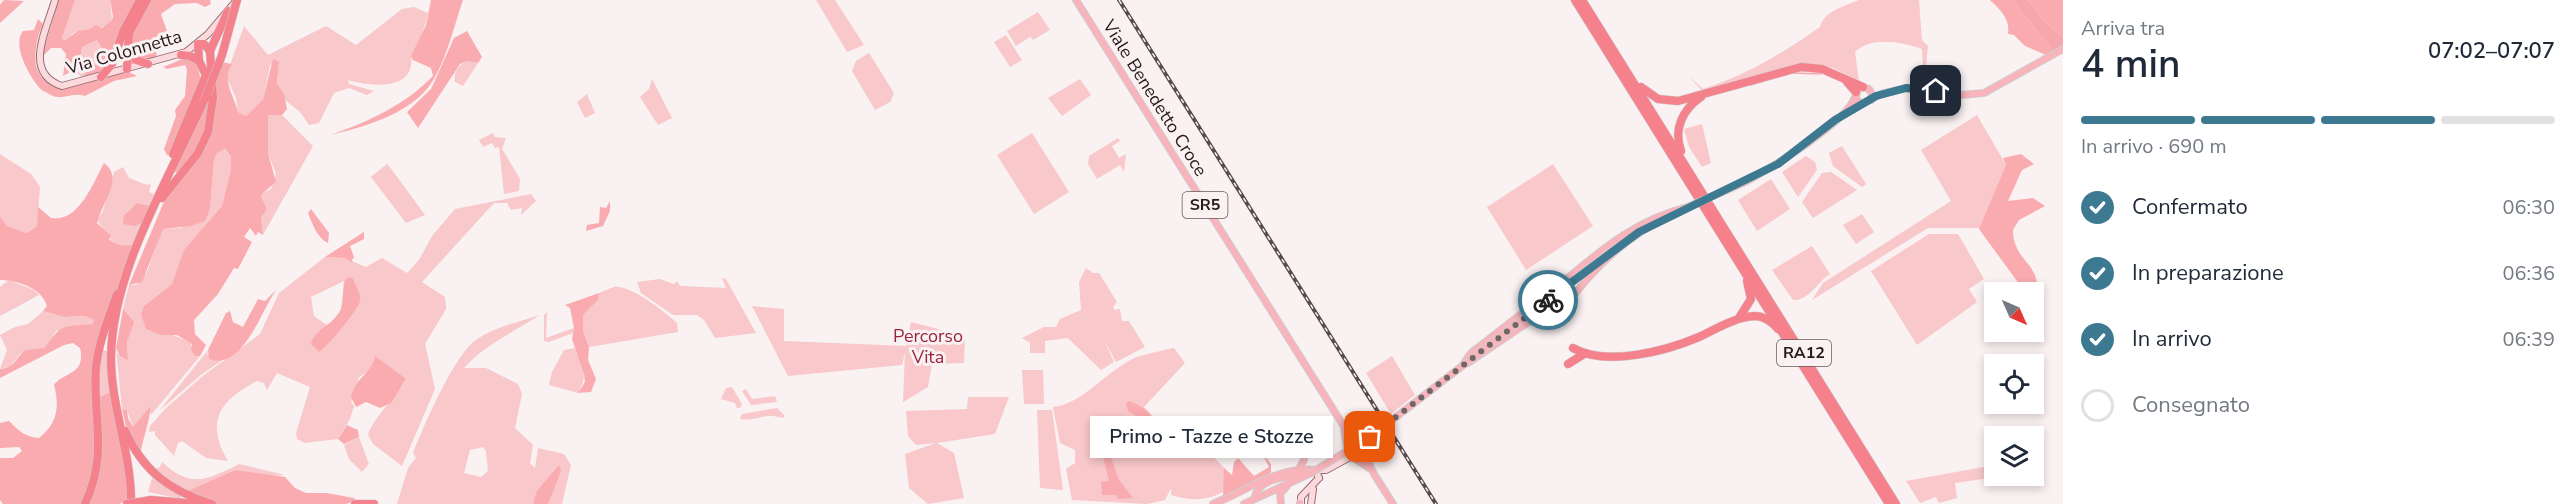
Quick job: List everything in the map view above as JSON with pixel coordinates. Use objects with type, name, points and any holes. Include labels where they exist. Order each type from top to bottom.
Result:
[{"type":"highway","points":[[101,77],[112,64],[123,32],[140,0]]},
{"type":"highway","points":[[127,69],[129,33],[147,0]]},
{"type":"highway","points":[[197,504],[152,500],[129,504],[129,469],[112,372],[112,346],[116,314],[134,260],[162,187],[207,94],[222,55],[237,0]]},
{"type":"highway","name":"RA12","points":[[1575,0],[1889,504]]},
{"type":"highway","name":"RA12","points":[[1582,0],[1896,504]]},
{"type":"highway","points":[[151,214],[167,189],[198,153],[208,132],[213,99],[210,51],[228,10]]},
{"type":"highway","points":[[162,187],[168,165],[206,75],[199,61],[198,44],[204,44],[210,51]]},
{"type":"highway","points":[[118,50],[120,59],[127,69]]},
{"type":"highway","points":[[128,50],[136,60],[148,64]]},
{"type":"highway","points":[[181,55],[190,56],[199,61]]},
{"type":"highway","points":[[1620,61],[1627,64],[1642,88],[1654,98],[1678,101],[1801,67],[1822,69],[1865,87]]},
{"type":"highway","points":[[1844,78],[1856,94]]},
{"type":"highway","points":[[1688,169],[1679,146],[1679,127],[1685,111],[1703,95]]},
{"type":"highway","points":[[86,504],[99,459],[96,383],[99,351],[119,290],[134,260]]},
{"type":"highway","points":[[1738,319],[1748,308],[1751,299],[1750,286],[1743,267]]},
{"type":"highway","points":[[1573,348],[1584,354],[1617,356],[1655,352],[1686,343],[1738,319],[1755,316],[1765,318],[1788,339]]},
{"type":"highway","points":[[1568,364],[1584,354]]},
{"type":"highway","points":[[120,424],[135,453],[155,477],[187,496],[212,504]]},
{"type":"highway","points":[[152,500],[171,504]]},
{"type":"highway","points":[[355,504],[374,504]]},
{"type":"main road","name":"Via Colonnetta","points":[[55,0],[39,61],[42,73],[51,82],[62,86],[181,55],[198,44],[237,0]]},
{"type":"main road","name":"Viale Benedetto Croce","points":[[1076,0],[1343,425]]},
{"type":"main road","points":[[1835,120],[1889,91],[1913,87],[1961,95],[1984,93],[2063,49]]},
{"type":"main road","points":[[1244,504],[1311,473],[1365,441],[1618,246],[1656,222],[1747,181],[1785,159],[1835,120],[1851,105],[1856,94],[1865,87],[1889,91]]},
{"type":"main road","points":[[1865,87],[1872,94],[1871,100]]},
{"type":"main road","points":[[1856,94],[1862,104]]},
{"type":"main road","points":[[1462,366],[1471,353],[1539,298],[1547,295],[1608,243],[1658,214],[1688,207]]},
{"type":"main road","points":[[1534,304],[1536,317],[1541,322],[1551,324],[1559,320],[1563,310],[1618,246]]},
{"type":"main road","points":[[1547,295],[1556,297],[1563,310]]},
{"type":"main road","points":[[1462,366],[1478,359],[1536,317]]},
{"type":"main road","name":"SR5","points":[[1343,425],[1364,444],[1374,474],[1393,504]]},
{"type":"main road","name":"SR5","points":[[1343,425],[1350,457],[1374,474]]},
{"type":"main road","points":[[1348,445],[1358,440]]},
{"type":"main road","points":[[1299,469],[1304,460],[1304,450]]},
{"type":"main road","points":[[1300,504],[1319,478],[1317,474],[1322,470],[1365,452]]},
{"type":"main road","points":[[1213,504],[1229,498],[1264,477],[1299,469],[1322,470]]},
{"type":"main road","points":[[1255,496],[1261,485],[1272,480],[1311,473]]},
{"type":"main road","points":[[1281,504],[1280,494],[1289,484]]},
{"type":"main road","points":[[1311,502],[1314,486]]},
{"type":"main road","points":[[1305,496],[1311,502]]},
{"type":"green space","points":[[75,0],[110,0],[112,20],[101,28],[76,32],[62,40]]},
{"type":"green space","points":[[816,0],[835,0],[864,45],[847,52]]},
{"type":"green space","points":[[1859,0],[1919,0],[1922,40],[1928,46],[1926,65],[1923,66],[1922,49],[1905,44],[1878,42],[1855,52],[1859,81],[1833,68],[1803,63],[1704,93],[1689,76],[1703,89],[1735,77],[1764,63],[1806,37],[1820,27],[1822,21],[1830,13]]},
{"type":"green space","points":[[414,7],[428,13],[412,56],[410,69],[402,79],[379,85],[348,80],[349,84],[374,91],[367,95],[349,88],[334,93],[319,123],[309,125],[301,113],[283,98],[277,84],[279,62],[270,65],[263,99],[246,116],[238,112],[236,98],[226,76],[244,26],[268,55],[326,26],[356,45],[402,9]]},
{"type":"green space","points":[[1038,12],[1050,30],[1033,40],[1030,37],[1016,46],[1007,31]]},
{"type":"green space","points":[[1006,35],[1022,60],[1010,67],[994,42]]},
{"type":"green space","points":[[97,40],[102,49],[99,62],[86,72],[83,78],[74,71],[79,66],[82,47]]},
{"type":"green space","points":[[869,53],[894,93],[890,102],[875,110],[852,71],[856,61]]},
{"type":"green space","points":[[467,61],[478,63],[463,86],[455,82],[455,75],[459,67]]},
{"type":"green space","points":[[652,79],[672,118],[658,125],[640,97],[649,89]]},
{"type":"green space","points":[[1080,79],[1091,95],[1062,116],[1048,98]]},
{"type":"green space","points":[[587,94],[595,113],[585,118],[577,102]]},
{"type":"green space","points":[[268,115],[282,115],[313,146],[263,235],[261,218],[267,209],[261,198],[263,193],[271,189],[276,174],[268,153]]},
{"type":"green space","points":[[1977,115],[2006,165],[1980,228],[1928,228],[1812,300],[1823,283],[1951,201],[1921,150]]},
{"type":"green space","points":[[1702,124],[1711,163],[1702,167],[1689,147],[1684,129]]},
{"type":"green space","points":[[493,133],[495,137],[506,138],[502,149],[520,179],[519,191],[504,194],[499,147],[495,148],[492,143],[483,147],[479,140]]},
{"type":"green space","points":[[1032,133],[1069,192],[1034,214],[997,155]]},
{"type":"green space","points":[[1118,138],[1120,141],[1112,146],[1119,158],[1126,154],[1124,172],[1120,165],[1097,179],[1088,164],[1089,156]]},
{"type":"green space","points":[[1842,146],[1866,184],[1862,187],[1833,166],[1829,153]]},
{"type":"green space","points":[[224,149],[231,157],[231,169],[222,206],[200,232],[172,284],[144,306],[141,314],[170,334],[190,342],[195,356],[200,356],[151,415],[151,412],[133,427],[127,410],[122,409],[116,348],[117,353],[128,359],[127,342],[133,322],[123,309],[129,285],[136,285],[147,272],[162,229],[181,228],[210,209],[214,160],[217,153]]},
{"type":"green space","points":[[0,154],[31,174],[40,187],[37,226],[27,233],[7,226],[0,216]]},
{"type":"green space","points":[[1806,156],[1815,162],[1817,170],[1798,197],[1782,172]]},
{"type":"green space","points":[[387,164],[425,215],[406,223],[371,177]]},
{"type":"green space","points":[[1553,164],[1593,226],[1526,270],[1487,207]]},
{"type":"green space","points":[[123,167],[129,178],[147,185],[151,184],[149,192],[154,194],[149,206],[133,206],[124,215],[142,223],[135,244],[126,247],[115,245],[97,220],[103,211],[114,172]]},
{"type":"green space","points":[[1831,172],[1857,190],[1813,218],[1802,202],[1822,173]]},
{"type":"green space","points":[[1771,179],[1790,209],[1757,231],[1738,200]]},
{"type":"green space","points":[[531,194],[536,201],[521,215],[522,208],[511,210],[507,203],[494,203],[422,282],[445,297],[446,309],[425,344],[435,389],[402,466],[373,444],[368,435],[374,422],[406,380],[375,357],[371,370],[359,377],[351,402],[354,406],[350,419],[338,439],[305,443],[297,439],[296,433],[310,387],[277,373],[267,390],[264,383],[257,381],[233,396],[225,405],[217,424],[217,435],[228,461],[206,458],[182,441],[178,443],[174,456],[155,435],[155,431],[149,432],[150,426],[166,408],[204,375],[260,334],[279,293],[325,257],[345,258],[366,267],[382,258],[407,273],[419,260],[432,236],[455,209]],"holes":[[[344,281],[341,310],[328,326],[314,316],[311,297]]]},
{"type":"green space","points":[[1862,214],[1874,232],[1856,244],[1843,225]]},
{"type":"green space","points":[[1929,234],[1958,234],[1984,279],[1969,289],[1977,302],[1917,345],[1871,271]]},
{"type":"green space","points":[[1812,246],[1830,274],[1804,297],[1793,300],[1772,270]]},
{"type":"green space","points":[[1086,268],[1093,273],[1099,273],[1117,302],[1113,307],[1115,310],[1120,309],[1122,321],[1129,321],[1145,347],[1116,362],[1104,340],[1114,362],[1101,370],[1068,338],[1045,341],[1045,353],[1030,353],[1030,343],[1022,338],[1044,327],[1056,327],[1060,319],[1081,310],[1079,282]]},
{"type":"green space","points":[[722,278],[726,279],[756,333],[715,338],[704,320],[697,315],[673,315],[641,293],[637,282],[660,279],[674,284],[677,281],[680,286],[726,288]]},
{"type":"green space","points":[[9,280],[34,290],[39,295],[0,316],[0,287]]},
{"type":"green space","points":[[614,287],[621,287],[638,294],[656,306],[677,323],[678,332],[589,347],[583,331],[583,315],[598,300],[599,293]]},
{"type":"green space","name":"Percorso Vita","points":[[752,306],[784,309],[784,341],[906,346],[911,322],[965,336],[964,363],[932,364],[928,387],[903,402],[905,352],[902,365],[788,376]]},
{"type":"green space","points":[[43,311],[64,317],[85,316],[94,320],[92,324],[56,331],[45,349],[21,353],[10,366],[0,369],[7,350],[0,335],[15,327],[28,324]]},
{"type":"green space","points":[[547,312],[546,338],[574,328],[573,333],[549,342],[544,341],[544,315]]},
{"type":"green space","points":[[540,315],[490,346],[464,368],[486,368],[518,384],[522,394],[515,428],[533,445],[530,463],[535,468],[538,448],[564,454],[571,465],[562,504],[548,504],[555,468],[537,494],[533,504],[397,504],[408,468],[416,458],[413,453],[424,427],[447,379],[464,352],[472,343],[487,333]],"holes":[[[483,447],[486,451],[488,471],[481,477],[464,473],[470,450]]]},
{"type":"green space","points":[[575,348],[584,375],[578,393],[549,385],[552,372],[564,350]]},
{"type":"green space","points":[[1174,348],[1185,363],[1144,407],[1162,426],[1169,427],[1176,422],[1177,418],[1224,468],[1226,475],[1223,492],[1210,497],[1191,499],[1171,495],[1171,488],[1165,500],[1147,504],[1072,500],[1066,469],[1075,463],[1075,450],[1060,443],[1053,407],[1074,400],[1116,369],[1137,357]]},
{"type":"green space","points":[[101,350],[108,351],[110,392],[98,398]]},
{"type":"green space","points":[[208,350],[207,354],[220,360],[227,357],[202,374],[159,411]]},
{"type":"green space","points":[[1392,356],[1415,395],[1391,414],[1366,373]]},
{"type":"green space","points":[[1022,370],[1043,370],[1044,404],[1024,404]]},
{"type":"green space","points":[[732,387],[742,404],[740,408],[737,408],[735,403],[721,399],[726,388]]},
{"type":"green space","points":[[746,389],[752,399],[775,396],[777,402],[751,405],[742,391]]},
{"type":"green space","points":[[968,397],[1009,397],[995,434],[937,443],[954,453],[964,498],[928,504],[909,488],[905,454],[936,443],[916,445],[908,436],[906,411],[967,409]]},
{"type":"green space","points":[[777,408],[785,416],[783,418],[765,416],[740,419],[742,414]]},
{"type":"green space","points":[[1037,410],[1052,410],[1063,490],[1040,488]]},
{"type":"green space","points":[[359,437],[369,464],[362,472],[349,459],[344,445]]},
{"type":"green space","points":[[162,462],[182,476],[191,479],[208,478],[239,464],[285,475],[269,476],[235,470],[185,492],[153,470],[160,467]]},
{"type":"green space","points":[[1984,467],[1984,479],[1955,483],[1957,498],[1939,503],[1936,497],[1920,503],[1906,481]]},
{"type":"green space","points":[[152,478],[181,496],[181,499],[148,492]]},
{"type":"shaded area","points":[[4,0],[24,1],[0,23],[0,5]]},
{"type":"shaded area","points":[[59,0],[75,0],[62,39],[65,40],[78,31],[90,29],[96,25],[102,28],[112,20],[110,0],[138,0],[104,73],[83,78],[86,72],[99,62],[102,49],[97,40],[82,47],[79,67],[63,76],[66,54],[61,48],[51,48],[41,58]]},
{"type":"shaded area","points":[[149,0],[210,0],[211,4],[205,7],[197,3],[175,4],[161,14],[168,34],[156,49],[157,60],[139,60],[130,50],[132,33]]},
{"type":"shaded area","points":[[431,0],[463,0],[443,60],[426,90],[417,99],[395,113],[355,129],[330,135],[385,112],[410,96],[433,76],[431,68],[413,60],[411,56],[426,25]]},
{"type":"shaded area","points":[[1990,0],[2013,0],[2052,52],[2046,55],[2025,46],[2014,35],[2008,34],[2006,19]]},
{"type":"shaded area","points":[[2013,0],[2028,0],[2046,23],[2063,37],[2063,45],[2052,52]]},
{"type":"shaded area","points":[[2028,0],[2063,0],[2063,37],[2046,23]]},
{"type":"shaded area","points":[[38,19],[43,24],[36,44],[36,65],[41,77],[50,83],[62,86],[75,85],[127,71],[137,76],[114,81],[85,96],[57,97],[45,92],[39,88],[26,67],[19,43],[23,31],[34,30]]},
{"type":"shaded area","points":[[467,31],[482,57],[478,63],[467,61],[460,64],[418,128],[407,112],[431,89],[454,38]]},
{"type":"shaded area","points":[[189,59],[197,64],[201,81],[170,155],[167,155],[164,149],[176,116],[175,110],[185,96],[187,70],[185,65],[167,69],[163,67]]},
{"type":"shaded area","points":[[273,59],[279,62],[277,84],[284,94],[287,109],[282,115],[268,115],[268,153],[276,182],[261,197],[267,209],[261,218],[263,235],[258,232],[256,236],[250,228],[244,237],[252,242],[238,269],[234,268],[218,294],[194,320],[195,334],[206,345],[200,356],[195,356],[191,350],[192,344],[177,335],[161,335],[146,329],[141,314],[144,306],[172,284],[184,250],[222,206],[231,169],[231,157],[225,149],[217,153],[214,160],[210,209],[205,221],[191,226],[163,229],[142,282],[129,285],[168,192],[192,167],[209,136],[215,104],[213,87],[222,62],[232,64],[228,76],[229,88],[238,112],[246,116],[263,99]]},
{"type":"shaded area","points":[[211,95],[204,138],[177,173],[174,171]]},
{"type":"shaded area","points":[[2021,154],[2034,164],[2022,170],[2008,201],[2033,198],[2045,206],[2019,220],[2013,230],[2016,247],[2032,270],[2036,282],[2018,282],[1979,229],[2006,165],[2003,158]]},
{"type":"shaded area","points":[[104,163],[110,169],[112,184],[97,223],[115,243],[124,246],[135,244],[100,339],[98,459],[82,504],[3,504],[0,500],[0,458],[13,458],[22,451],[19,447],[0,448],[0,423],[9,421],[22,433],[34,437],[39,438],[45,433],[56,415],[57,401],[54,385],[77,368],[81,357],[80,348],[73,343],[64,345],[0,378],[0,369],[12,365],[25,350],[45,348],[60,330],[92,324],[94,320],[85,316],[64,317],[43,311],[47,306],[40,294],[21,283],[0,280],[0,216],[7,226],[27,233],[37,226],[38,207],[51,218],[61,218],[70,214],[90,191]]},
{"type":"shaded area","points":[[610,201],[610,211],[603,226],[586,231],[587,225],[599,223],[600,207],[606,208]]},
{"type":"shaded area","points":[[137,203],[149,206],[142,223],[134,226],[123,224],[124,215]]},
{"type":"shaded area","points":[[311,209],[329,233],[328,243],[321,238],[313,226],[308,213]]},
{"type":"shaded area","points":[[364,232],[364,239],[350,246],[354,257],[351,262],[345,258],[325,257]]},
{"type":"shaded area","points":[[349,277],[353,279],[357,287],[360,301],[342,328],[319,352],[311,344],[313,339],[339,313],[345,280]]},
{"type":"shaded area","points":[[277,289],[242,347],[232,356],[221,360],[209,359],[208,350],[226,313],[230,311],[233,322],[243,327],[258,299],[265,301]]},
{"type":"shaded area","points":[[599,293],[598,300],[583,315],[583,331],[589,347],[588,360],[596,379],[591,392],[578,393],[585,382],[584,374],[572,339],[574,328],[570,308],[565,305]]},
{"type":"shaded area","points":[[123,309],[134,322],[127,342],[128,360],[120,356],[116,348]]},
{"type":"shaded area","points":[[375,356],[406,379],[391,403],[380,408],[366,402],[356,407],[351,397],[360,379],[373,363]]},
{"type":"shaded area","points":[[110,392],[121,442],[129,500],[119,504],[88,504],[98,478],[98,398]]},
{"type":"shaded area","points":[[1129,401],[1146,410],[1152,417],[1155,427],[1128,411],[1126,403]]},
{"type":"shaded area","points":[[150,407],[140,458],[128,435],[122,409],[127,410],[133,427]]},
{"type":"shaded area","points":[[347,425],[358,430],[359,437],[344,444],[338,439]]},
{"type":"shaded area","points":[[1108,449],[1119,480],[1133,498],[1117,499],[1117,495],[1102,495],[1101,482],[1109,481],[1103,457],[1104,451]]},
{"type":"shaded area","points":[[1260,450],[1271,464],[1271,473],[1211,504],[1212,500],[1223,495],[1224,468],[1232,475],[1234,462],[1238,458],[1254,476],[1269,467]]},
{"type":"shaded area","points":[[559,465],[561,471],[548,504],[533,504],[537,491]]},
{"type":"shaded area","points":[[235,470],[285,477],[295,488],[306,493],[326,493],[354,498],[355,501],[346,504],[214,504],[185,492]]},
{"type":"waterway","points":[[1792,73],[1821,74]]},
{"type":"waterway","points":[[1751,85],[1770,79]]},
{"type":"railway","points":[[1119,0],[1436,504]]},
{"type":"way so far","points":[[1370,437],[1548,300]]},
{"type":"place","name":"Primo - Tazze e Stozze","points":[[1370,437]]},
{"type":"route","points":[[1548,300],[1639,232],[1778,164],[1835,120],[1859,105],[1868,103],[1876,96],[1889,91],[1906,88],[1936,91]]}]
